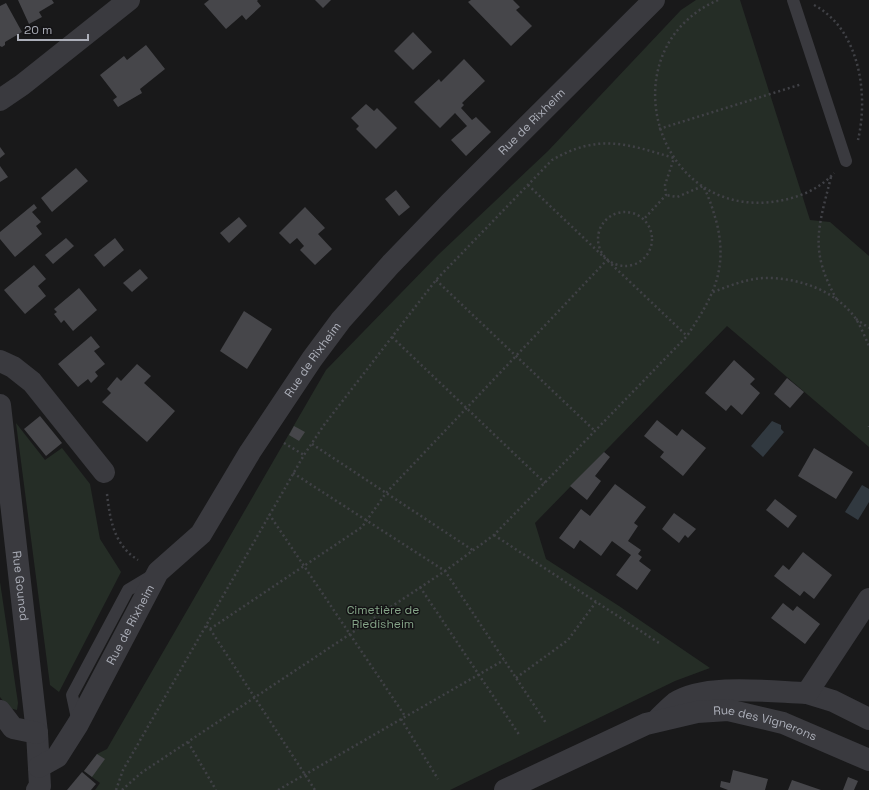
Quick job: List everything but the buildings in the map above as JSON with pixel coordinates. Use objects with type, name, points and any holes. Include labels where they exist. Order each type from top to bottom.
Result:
[{"type":"street","points":[[0,100],[22,85],[129,0]]},
{"type":"street","name":"Rue de Rixheim","points":[[39,767],[57,757],[78,724],[158,572],[201,534],[250,452],[312,359],[342,320],[391,264],[445,208],[654,0]]},
{"type":"street","points":[[0,361],[13,367],[32,382],[104,472]]},
{"type":"street","name":"Rue Gounod","points":[[0,405],[37,733],[40,786],[37,790]]},
{"type":"street","points":[[807,693],[869,599]]},
{"type":"street","name":"Rue des Vignerons","points":[[655,721],[676,703],[691,696],[726,690],[807,693],[833,701],[869,719]]},
{"type":"street","name":"Rue des Vignerons","points":[[505,790],[646,724],[697,712],[728,710],[784,723],[869,760]]},
{"type":"street","points":[[0,711],[13,728],[37,733]]},
{"type":"lane","points":[[793,0],[846,161]]},
{"type":"path","points":[[718,0],[707,5],[688,20],[672,38],[661,60],[655,83],[655,108],[659,129],[674,158],[685,172],[703,186],[723,197],[746,203],[768,203],[791,199],[812,190],[831,177],[846,161],[859,138],[866,115]]},
{"type":"path","points":[[811,3],[822,9],[840,25],[854,45],[859,56]]},
{"type":"path","points":[[659,129],[819,78]]},
{"type":"path","points":[[116,790],[123,770],[304,455],[436,280],[552,160],[568,151],[587,145],[607,143],[626,144],[674,158]]},
{"type":"path","points":[[643,220],[666,195],[665,185],[674,158]]},
{"type":"path","points":[[831,177],[819,221],[818,247],[827,282],[839,302]]},
{"type":"path","points":[[528,185],[687,336]]},
{"type":"path","points":[[666,195],[677,197],[703,186]]},
{"type":"path","points":[[122,790],[141,773],[420,588],[474,551],[494,535],[687,336],[713,292],[721,264],[720,237],[711,200],[703,186]]},
{"type":"path","points":[[625,212],[634,214],[643,220],[651,233],[652,241],[650,250],[645,257],[639,263],[631,266],[622,266],[607,260],[601,252],[598,239],[602,226],[608,219],[616,214],[625,212]]},
{"type":"path","points":[[210,629],[362,527],[386,493],[607,260]]},
{"type":"path","points":[[713,292],[740,282],[763,278],[791,280],[819,288],[839,302],[855,318],[869,328]]},
{"type":"path","points":[[436,280],[595,431]]},
{"type":"path","points":[[855,318],[869,346]]},
{"type":"path","points":[[392,337],[545,483]]},
{"type":"path","points":[[279,440],[304,455]]},
{"type":"path","points":[[312,444],[474,551]]},
{"type":"path","points":[[104,472],[109,511],[116,537],[130,555],[158,572]]},
{"type":"path","points":[[293,473],[445,571],[546,723]]},
{"type":"path","points":[[270,514],[405,717]]},
{"type":"path","points":[[494,535],[659,643]]},
{"type":"path","points":[[420,588],[520,736]]},
{"type":"path","points":[[516,678],[568,640],[596,602]]},
{"type":"path","points":[[206,626],[210,629],[315,790]]},
{"type":"path","points":[[278,790],[504,660]]},
{"type":"path","points":[[401,720],[438,779]]},
{"type":"path","points":[[188,742],[216,790]]},
{"type":"green space","name":"Cimetière de Riedisheim","points":[[696,0],[740,0],[810,220],[830,222],[869,256],[869,447],[727,326],[535,523],[546,559],[619,606],[710,668],[675,681],[450,790],[95,790],[100,783],[84,771],[97,754],[107,749],[326,370],[438,255],[548,151],[681,10]]},
{"type":"green space","points":[[16,423],[45,460],[62,448],[90,484],[100,539],[121,572],[59,692],[50,685]]},
{"type":"green space","points":[[0,582],[18,703],[17,710],[9,708],[0,697]]},
{"type":"shaded area","points":[[772,421],[781,425],[781,429],[784,432],[763,457],[751,446]]},
{"type":"shaded area","points":[[862,485],[869,489],[869,502],[858,520],[845,512]]}]
